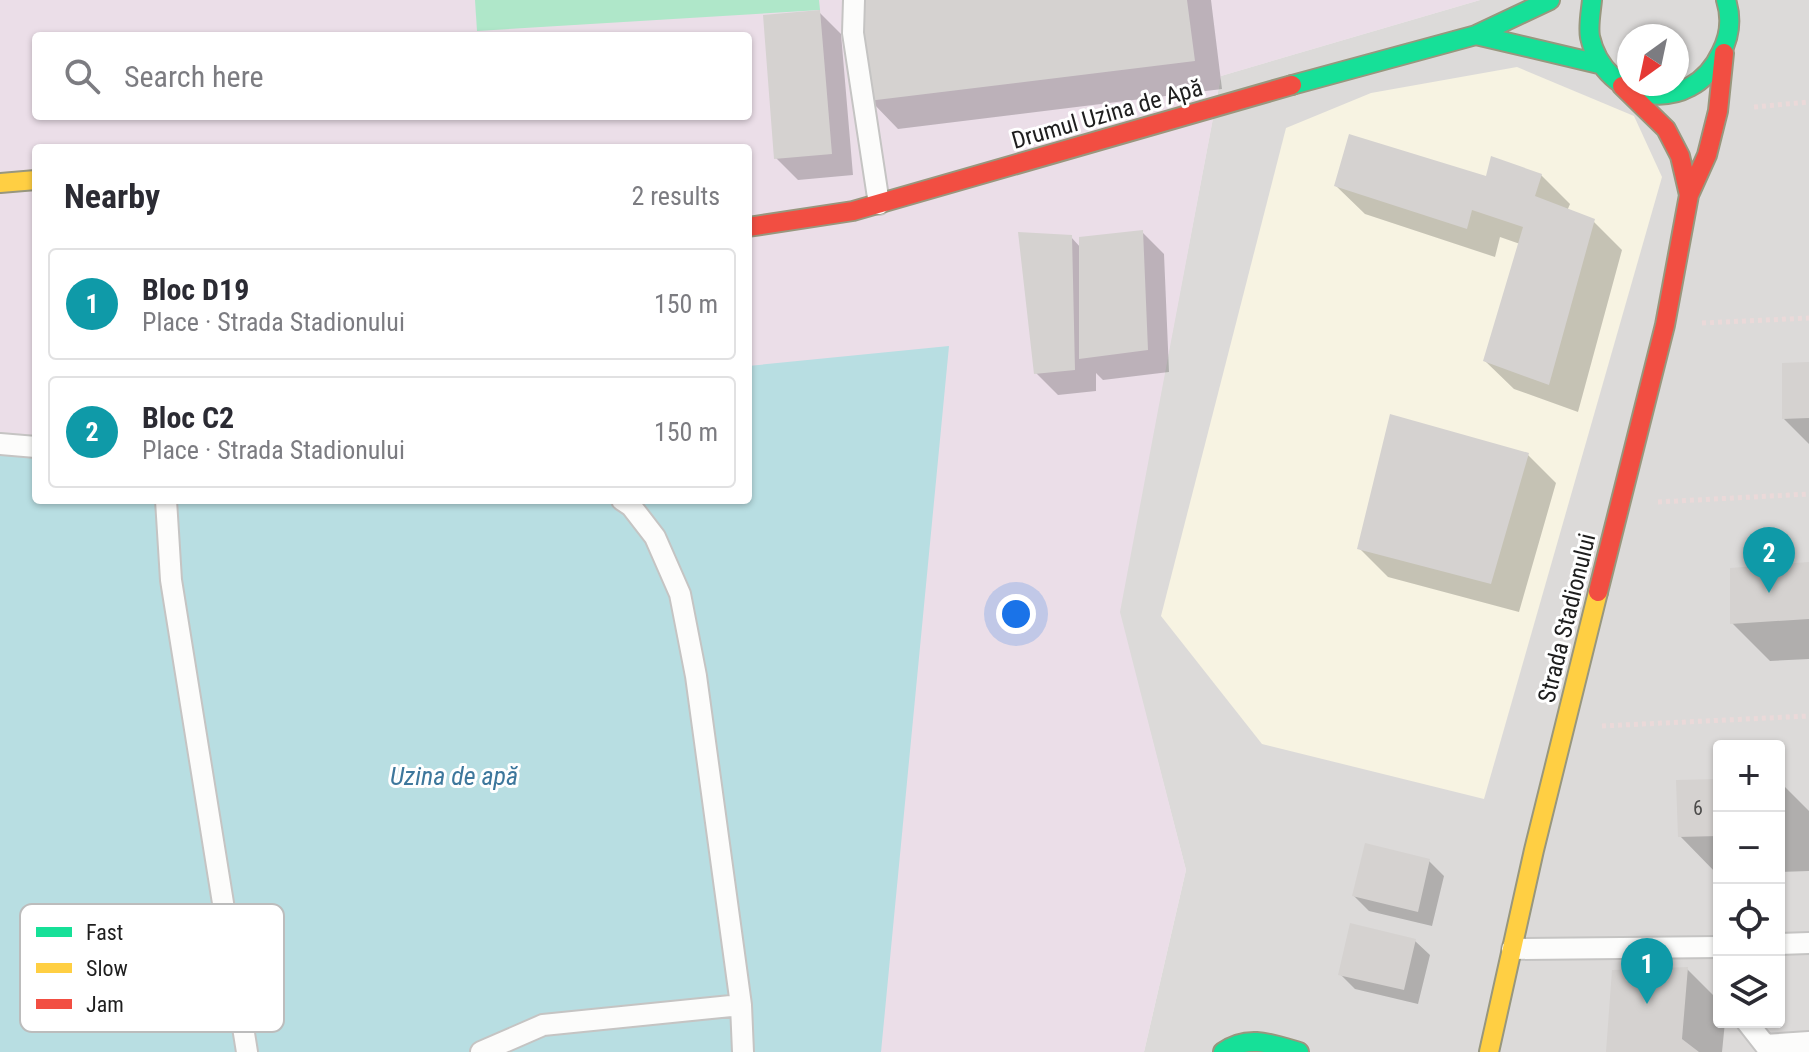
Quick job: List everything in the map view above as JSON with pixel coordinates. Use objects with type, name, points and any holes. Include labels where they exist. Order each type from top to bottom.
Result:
[{"type":"street","name":"Drumul Uzina de Apă","points":[[752,226],[853,211],[1272,90],[1476,35],[1550,0]]},
{"type":"street","points":[[1592,0],[1587,18],[1589,42],[1599,64]]},
{"type":"street","name":"Strada Stadionului","points":[[1489,1052],[1665,325],[1689,195],[1707,155],[1718,111],[1724,53],[1731,30],[1729,2]]},
{"type":"street","name":"Drumul Uzina de Apă","points":[[1476,35],[1599,64]]},
{"type":"street","points":[[1689,89],[1711,73],[1724,53]]},
{"type":"street","name":"Strada Stadionului","points":[[1599,64],[1617,81]]},
{"type":"street","name":"Strada Stadionului","points":[[1632,96],[1666,129],[1680,156],[1689,195]]},
{"type":"street","points":[[0,183],[32,180]]},
{"type":"street","points":[[1223,1052],[1232,1043],[1254,1040],[1299,1052]]},
{"type":"lane","points":[[854,0],[853,33],[879,204]]},
{"type":"lane","points":[[0,444],[32,447]]},
{"type":"lane","points":[[166,504],[171,580],[223,904]]},
{"type":"lane","points":[[628,504],[655,537],[680,594],[696,676],[741,1005],[743,1052]]},
{"type":"lane","points":[[1785,944],[1809,943]]},
{"type":"lane","points":[[1512,949],[1713,947]]},
{"type":"lane","points":[[481,1052],[543,1025],[741,1005]]},
{"type":"lane","points":[[1752,1028],[1765,1045],[1809,1042]]},
{"type":"lane","points":[[244,1032],[247,1052]]},
{"type":"path","points":[[1718,111],[1809,102]]},
{"type":"path","points":[[1665,325],[1809,318]]},
{"type":"path","points":[[1620,503],[1809,494]]},
{"type":"path","points":[[1565,728],[1809,716]]},
{"type":"shaded area","points":[[0,0],[1480,0],[1221,76],[1120,612],[1186,870],[1144,1052],[0,1052]]},
{"type":"shaded area","points":[[1480,0],[1809,0],[1809,1052],[1144,1052],[1186,870],[1119,612],[1221,76]]},
{"type":"shaded area","points":[[1517,67],[1634,116],[1662,177],[1484,799],[1262,744],[1161,616],[1286,128],[1371,93]]},
{"type":"green space","points":[[475,0],[819,0],[820,10],[477,31]]},
{"type":"water","name":"Uzina de apă","points":[[949,346],[881,1052],[0,1052],[0,439],[32,435],[32,504],[752,504],[752,366]]},
{"type":"building","points":[[855,0],[1187,0],[1195,61],[868,101]]},
{"type":"building","points":[[820,10],[832,154],[774,159],[763,15]]},
{"type":"building","points":[[1349,134],[1486,176],[1491,156],[1542,174],[1535,196],[1595,219],[1549,385],[1483,361],[1523,227],[1472,210],[1467,229],[1334,186]]},
{"type":"building","points":[[1143,230],[1148,350],[1079,359],[1079,237]]},
{"type":"building","points":[[1018,232],[1072,235],[1075,370],[1034,374]]},
{"type":"building","points":[[1809,362],[1809,418],[1782,419],[1782,363]]},
{"type":"building","points":[[1390,414],[1529,453],[1491,584],[1357,549]]},
{"type":"building","points":[[1809,562],[1809,619],[1730,624],[1730,568]]},
{"type":"building","points":[[1713,779],[1713,836],[1678,837],[1676,780]]},
{"type":"building","points":[[1365,843],[1430,859],[1418,912],[1352,896]]},
{"type":"building","points":[[1350,923],[1416,939],[1404,990],[1338,975]]},
{"type":"building","points":[[1688,967],[1682,1039],[1699,1052],[1606,1052],[1612,970]]},
{"type":"traffic: fast","points":[[1292,85],[1476,35],[1550,0]]},
{"type":"traffic: fast","points":[[1592,0],[1589,33],[1599,60],[1613,77],[1630,88],[1650,94],[1670,94],[1690,87],[1707,73],[1721,53],[1728,34],[1726,0]]},
{"type":"traffic: fast","points":[[1476,35],[1599,64]]},
{"type":"traffic: fast","points":[[1223,1052],[1251,1042],[1299,1052]]},
{"type":"traffic: slow","points":[[0,183],[32,180]]},
{"type":"traffic: slow","points":[[1489,1052],[1534,850],[1598,592]]},
{"type":"traffic: jam","points":[[1598,592],[1665,325],[1689,195],[1707,155],[1718,111],[1724,53]]},
{"type":"traffic: jam","points":[[752,226],[853,211],[1292,85]]},
{"type":"traffic: jam","points":[[1632,96],[1666,129],[1680,156],[1689,195]]},
{"type":"place","name":"Bloc C2","points":[[1769,593]]},
{"type":"place","name":"Bloc D19","points":[[1647,1004]]}]
